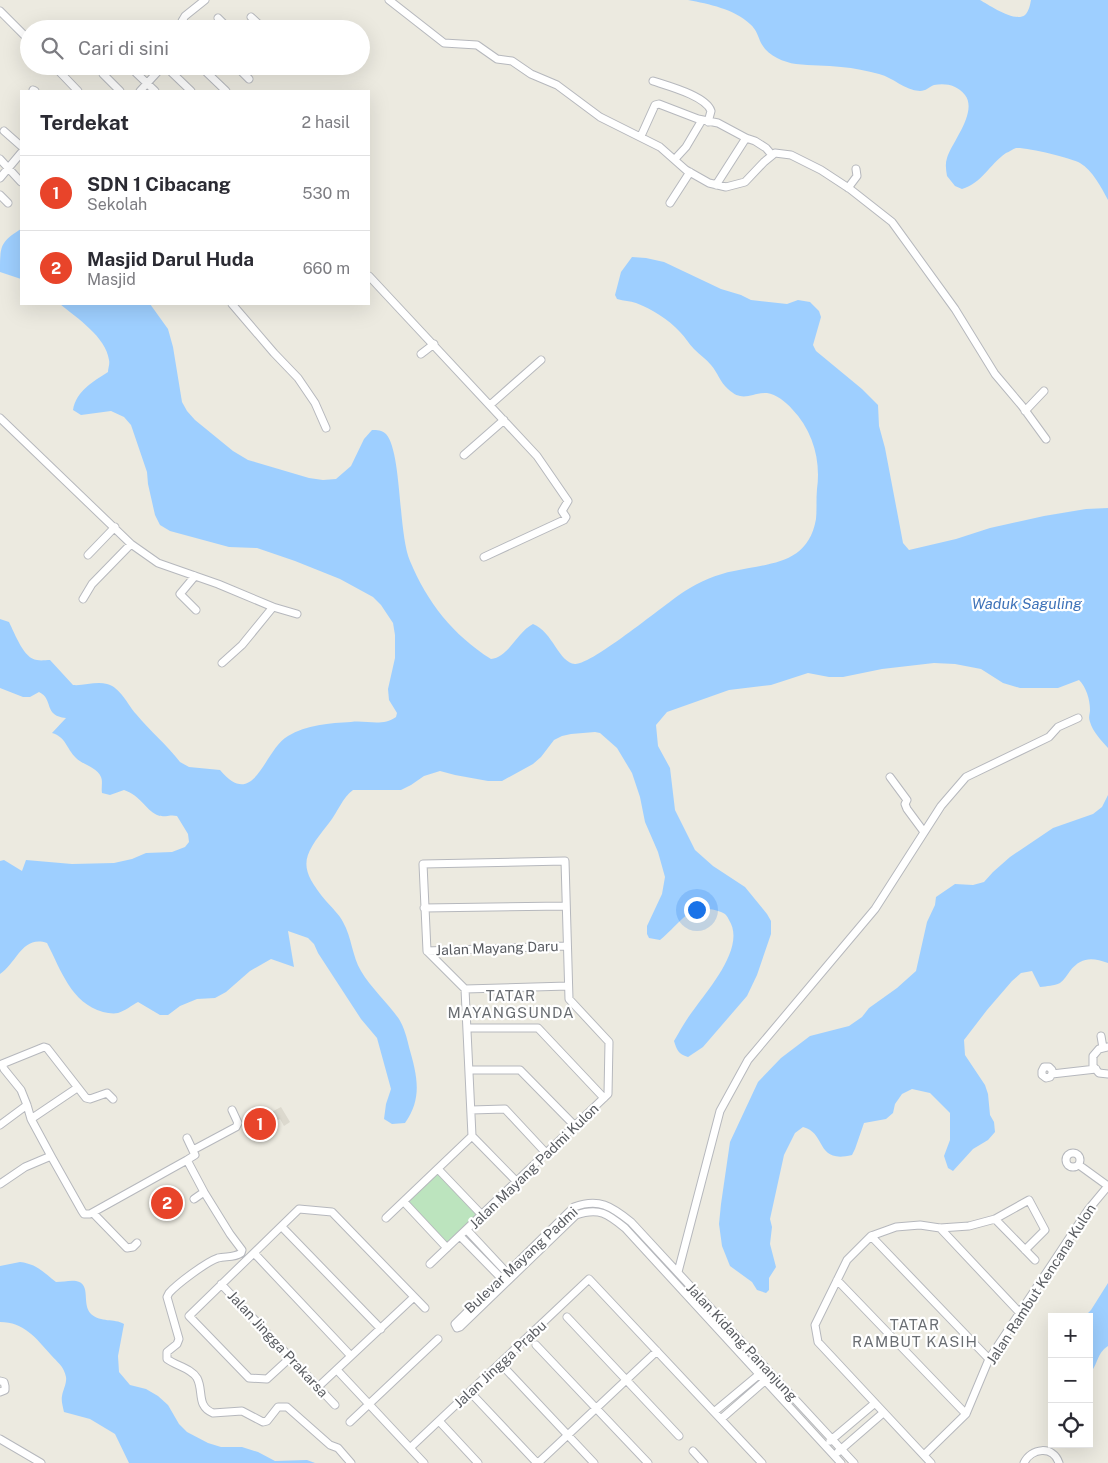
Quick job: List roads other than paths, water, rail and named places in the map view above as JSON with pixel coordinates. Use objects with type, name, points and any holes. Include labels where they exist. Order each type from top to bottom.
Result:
[{"type":"street","points":[[183,20],[205,0]]},
{"type":"street","points":[[389,0],[444,43],[477,45],[497,59],[512,61],[531,74],[556,84],[600,117],[660,146],[690,172],[716,186],[726,187],[746,182],[772,155],[780,153],[821,170],[848,188],[892,222],[955,309],[995,374],[1046,439]]},
{"type":"street","points":[[0,11],[20,31]]},
{"type":"street","points":[[251,17],[254,20]]},
{"type":"street","points":[[62,75],[75,90]]},
{"type":"street","points":[[104,75],[119,90]]},
{"type":"street","points":[[139,75],[154,90]]},
{"type":"street","points":[[141,90],[155,75]]},
{"type":"street","points":[[174,75],[190,90]]},
{"type":"street","points":[[209,75],[225,90]]},
{"type":"street","points":[[245,75],[249,79]]},
{"type":"street","points":[[653,81],[692,96],[705,103],[712,111],[686,148],[675,159]]},
{"type":"street","points":[[642,136],[657,104],[705,121],[718,123],[755,141],[766,148],[772,155]]},
{"type":"street","points":[[4,131],[20,145]]},
{"type":"street","points":[[716,186],[746,138]]},
{"type":"street","points":[[0,178],[20,154]]},
{"type":"street","points":[[0,159],[20,181]]},
{"type":"street","points":[[848,188],[857,176],[856,169]]},
{"type":"street","points":[[670,203],[690,172]]},
{"type":"street","points":[[0,195],[8,203]]},
{"type":"street","points":[[370,278],[434,344],[537,456],[568,502],[562,511],[566,517],[564,520],[484,557]]},
{"type":"street","points":[[233,305],[274,354],[296,376],[315,403],[326,428]]},
{"type":"street","points":[[421,354],[434,344]]},
{"type":"street","points":[[490,405],[541,360]]},
{"type":"street","points":[[1025,411],[1044,391]]},
{"type":"street","points":[[464,455],[504,420]]},
{"type":"street","points":[[2,422],[131,544],[158,563],[297,614]]},
{"type":"street","points":[[88,555],[115,527]]},
{"type":"street","points":[[83,599],[92,584],[131,544]]},
{"type":"street","points":[[195,576],[180,594],[196,610]]},
{"type":"street","points":[[222,663],[242,645],[273,606]]},
{"type":"street","points":[[678,1272],[720,1112],[748,1060],[875,909],[941,806],[966,777],[1049,737],[1058,728],[1078,718]]},
{"type":"street","points":[[890,777],[907,800],[907,809],[924,832]]},
{"type":"street","name":"Jalan Mayang Padmi Kulon","points":[[424,908],[423,864],[565,861],[569,999],[609,1042],[608,1094],[430,1264]]},
{"type":"street","points":[[516,1181],[472,1136],[465,989],[427,951],[424,908],[565,906]]},
{"type":"street","name":"Jalan Mayang Daru","points":[[427,951],[566,946]]},
{"type":"street","points":[[465,989],[568,986]]},
{"type":"street","points":[[467,1028],[538,1028],[604,1098]]},
{"type":"street","points":[[1101,1036],[1106,1047],[1099,1048],[1093,1056],[1093,1066],[1099,1073],[1108,1074]]},
{"type":"street","points":[[114,1099],[107,1092],[88,1099],[47,1048],[38,1048],[2,1064],[4,1070],[21,1090],[31,1119],[82,1212],[86,1214],[93,1213],[194,1156],[187,1138]]},
{"type":"street","points":[[1052,1074],[1096,1069]]},
{"type":"street","points":[[469,1070],[520,1070],[575,1126]]},
{"type":"street","points":[[31,1119],[78,1088]]},
{"type":"street","points":[[0,1126],[27,1105]]},
{"type":"street","points":[[471,1110],[505,1109],[546,1153]]},
{"type":"street","points":[[193,1150],[236,1128],[238,1123],[232,1110]]},
{"type":"street","points":[[386,1218],[472,1136]]},
{"type":"street","points":[[0,1184],[25,1167],[51,1156]]},
{"type":"street","points":[[187,1160],[204,1192],[242,1252],[237,1256],[216,1259],[169,1293],[167,1297],[179,1339],[177,1344],[167,1352],[167,1359],[197,1378],[201,1402],[209,1411],[213,1413],[242,1412],[264,1422],[267,1421],[278,1407],[287,1407],[330,1445],[338,1448],[351,1463]]},
{"type":"street","points":[[1079,1164],[1108,1186]]},
{"type":"street","points":[[438,1169],[481,1214]]},
{"type":"street","name":"Jalan Rambut Kencana Kulon","points":[[924,1455],[966,1414],[989,1359],[1088,1210],[1108,1186]]},
{"type":"street","points":[[194,1200],[204,1192]]},
{"type":"street","points":[[931,1463],[818,1342],[814,1325],[847,1260],[871,1236],[896,1226],[920,1225],[940,1228],[969,1226],[995,1220],[1029,1200],[1045,1230],[1025,1250]]},
{"type":"street","points":[[404,1202],[447,1248]]},
{"type":"street","name":"Bulevar Mayang Padmi","points":[[628,1232],[609,1215],[596,1211],[576,1215],[506,1278],[455,1323],[455,1327],[460,1327],[506,1278],[574,1207],[586,1202],[601,1203],[616,1210],[631,1222]]},
{"type":"street","points":[[290,1357],[267,1380],[248,1378],[189,1316],[299,1209],[332,1212],[425,1308]]},
{"type":"street","points":[[93,1213],[127,1248],[133,1247],[137,1242]]},
{"type":"street","points":[[995,1220],[1034,1260]]},
{"type":"street","name":"Jalan Kidang Pananjung","points":[[631,1222],[854,1463]]},
{"type":"street","points":[[282,1227],[381,1329]]},
{"type":"street","points":[[628,1232],[637,1228]]},
{"type":"street","points":[[940,1228],[1019,1312]]},
{"type":"street","points":[[467,1230],[506,1278]]},
{"type":"street","name":"Jalan Kidang Pananjung","points":[[628,1232],[841,1463]]},
{"type":"street","points":[[460,1236],[506,1278]]},
{"type":"street","points":[[871,1236],[989,1359]]},
{"type":"street","points":[[254,1253],[351,1356]]},
{"type":"street","name":"Jalan Jingga Prabu","points":[[410,1448],[589,1279],[657,1351]]},
{"type":"street","points":[[838,1280],[966,1414]]},
{"type":"street","name":"Jalan Jingga Prakarsa","points":[[222,1284],[335,1405]]},
{"type":"street","points":[[318,1387],[414,1297]]},
{"type":"street","points":[[567,1317],[679,1436]]},
{"type":"street","points":[[350,1422],[438,1339]]},
{"type":"street","points":[[536,1345],[648,1463]]},
{"type":"street","points":[[470,1392],[537,1463],[657,1351],[762,1463]]},
{"type":"street","points":[[500,1363],[594,1463]]},
{"type":"street","points":[[718,1416],[766,1368]]},
{"type":"street","points":[[337,1370],[424,1463]]},
{"type":"street","points":[[718,1416],[772,1374]]},
{"type":"street","points":[[0,1381],[4,1382],[6,1386],[0,1392]]},
{"type":"street","points":[[825,1446],[875,1402]]},
{"type":"street","points":[[834,1456],[883,1413]]},
{"type":"street","points":[[439,1421],[478,1463]]},
{"type":"street","points":[[0,1439],[40,1463]]},
{"type":"street","points":[[693,1450],[704,1463]]},
{"type":"street","points":[[1024,1463],[1027,1457],[1034,1452],[1043,1450],[1051,1452],[1058,1458],[1060,1463]]},
{"type":"water","points":[[688,0],[980,0],[1009,15],[1021,17],[1027,12],[1031,0],[1108,0],[1108,200],[1093,175],[1080,163],[1059,156],[1021,148],[1016,148],[1006,153],[975,183],[962,189],[955,186],[947,176],[946,160],[963,127],[968,110],[968,102],[965,95],[958,89],[943,84],[934,85],[922,91],[914,90],[879,74],[851,68],[786,62],[776,58],[764,48],[754,29],[737,14],[704,3]]},
{"type":"water","points":[[20,230],[20,279],[0,272],[1,250],[5,241]]},
{"type":"water","name":"Waduk Saguling","points":[[632,257],[646,258],[664,262],[721,289],[751,300],[787,304],[798,300],[810,302],[819,311],[821,317],[813,345],[816,351],[862,389],[878,405],[879,426],[903,543],[909,550],[956,539],[990,528],[1044,516],[1086,509],[1108,508],[1108,748],[1091,726],[1086,690],[1079,680],[1058,688],[1020,688],[1003,683],[981,669],[955,664],[934,663],[882,669],[843,677],[829,677],[808,673],[771,685],[729,690],[667,712],[656,725],[658,746],[670,768],[675,810],[695,850],[713,866],[745,887],[771,921],[771,934],[757,975],[747,996],[703,1047],[688,1057],[678,1051],[674,1041],[724,966],[733,942],[733,930],[726,915],[710,909],[701,909],[687,915],[660,940],[649,938],[647,926],[662,894],[665,877],[658,852],[645,822],[640,797],[632,773],[617,748],[600,733],[562,736],[554,740],[533,764],[502,781],[488,781],[440,771],[424,776],[401,790],[353,790],[346,797],[313,845],[306,862],[307,870],[310,879],[343,922],[361,971],[395,1013],[404,1029],[417,1086],[414,1105],[405,1123],[392,1124],[384,1119],[391,1089],[377,1038],[361,1019],[314,944],[308,938],[288,931],[294,967],[271,959],[250,971],[226,992],[215,998],[197,999],[180,1006],[168,1015],[160,1015],[138,1002],[116,1013],[103,1012],[92,1008],[68,984],[47,943],[32,943],[26,946],[0,974],[0,861],[4,860],[22,871],[26,860],[72,864],[114,863],[132,859],[146,853],[172,852],[185,847],[189,842],[188,834],[177,816],[157,815],[139,799],[124,790],[110,795],[102,793],[102,779],[99,774],[76,758],[63,740],[52,733],[66,718],[59,717],[51,711],[44,695],[39,692],[30,697],[23,697],[0,688],[0,619],[9,622],[20,645],[32,659],[50,660],[73,685],[103,683],[116,689],[141,720],[180,762],[189,767],[220,770],[232,781],[242,784],[251,781],[280,743],[295,732],[327,724],[385,722],[396,717],[397,713],[389,700],[388,689],[395,658],[393,623],[373,597],[340,579],[257,548],[229,547],[170,531],[160,525],[155,515],[147,472],[131,425],[124,417],[111,411],[81,415],[73,410],[82,392],[108,372],[109,362],[107,352],[97,336],[61,305],[151,305],[168,329],[173,347],[182,402],[187,411],[195,420],[233,451],[248,460],[309,478],[336,479],[351,466],[364,439],[372,430],[379,430],[386,434],[395,457],[406,548],[417,576],[433,604],[453,628],[477,650],[491,659],[503,654],[533,624],[546,633],[564,658],[575,664],[584,662],[597,655],[696,584],[721,574],[773,563],[796,554],[812,534],[816,519],[818,467],[814,446],[799,418],[787,404],[774,395],[761,393],[738,396],[733,393],[723,383],[709,363],[670,323],[642,305],[617,299],[615,295],[621,272]]},
{"type":"water","points":[[1108,795],[1108,963],[1092,959],[1083,961],[1074,966],[1060,983],[1040,987],[1032,971],[1021,973],[987,1010],[964,1040],[965,1055],[985,1085],[995,1132],[988,1140],[973,1149],[953,1171],[948,1168],[944,1156],[950,1140],[950,1113],[930,1093],[912,1089],[902,1094],[895,1104],[893,1113],[886,1119],[864,1123],[852,1155],[840,1157],[832,1155],[823,1147],[816,1135],[803,1127],[795,1133],[784,1155],[770,1219],[772,1227],[770,1244],[776,1267],[769,1278],[769,1290],[766,1293],[757,1290],[752,1282],[730,1266],[722,1246],[719,1224],[730,1142],[758,1082],[781,1058],[810,1036],[849,1026],[916,971],[927,922],[935,905],[936,897],[955,884],[973,885],[984,882],[1010,857],[1053,828],[1093,814],[1102,807]]},
{"type":"water","points":[[20,1262],[35,1267],[56,1282],[76,1281],[81,1283],[84,1286],[88,1310],[91,1314],[99,1319],[124,1324],[118,1356],[119,1372],[130,1385],[146,1389],[158,1396],[168,1405],[179,1424],[187,1432],[208,1443],[221,1447],[242,1447],[258,1452],[275,1461],[307,1460],[315,1463],[129,1463],[115,1434],[90,1419],[64,1412],[62,1398],[66,1377],[60,1364],[29,1332],[16,1325],[0,1322],[0,1266]]},
{"type":"water","points":[[1108,1283],[1108,1346],[1101,1352],[1093,1368],[1093,1313],[1088,1313]]},
{"type":"place","name":"SDN 1 Cibacang","points":[[260,1124]]},
{"type":"place","name":"Masjid Darul Huda","points":[[167,1203]]},
{"type":"district","name":"TATAR MAYANGSUNDA","points":[[511,1004]]},
{"type":"district","name":"TATAR RAMBUT KASIH","points":[[915,1332]]}]
